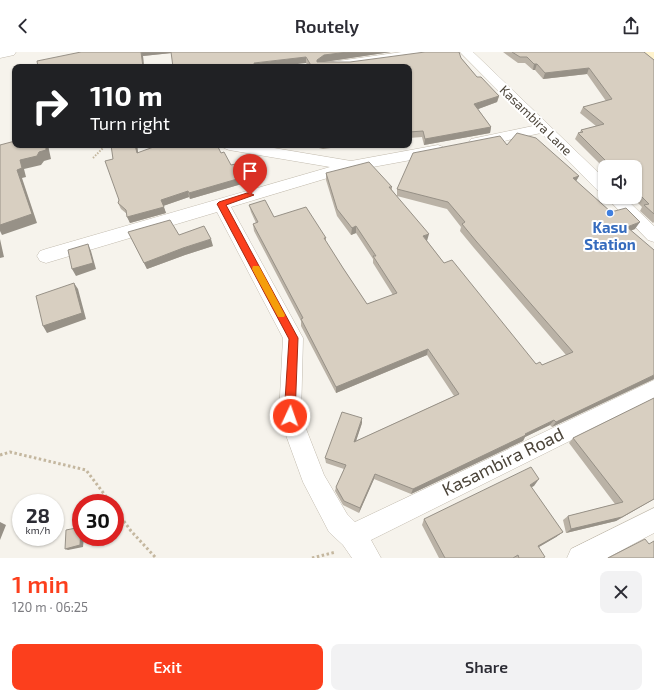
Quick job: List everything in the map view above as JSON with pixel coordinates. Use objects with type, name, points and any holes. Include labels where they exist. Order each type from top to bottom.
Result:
[{"type":"main road","points":[[647,52],[654,58]]},
{"type":"street","points":[[0,54],[10,52]]},
{"type":"street","points":[[345,64],[428,52]]},
{"type":"street","name":"Kasambira Lane","points":[[466,52],[598,181]]},
{"type":"street","points":[[464,145],[545,128]]},
{"type":"street","points":[[246,148],[351,166]]},
{"type":"street","points":[[46,256],[351,166],[449,148]]},
{"type":"street","points":[[221,204],[293,338],[290,416],[315,482],[338,523],[352,536],[368,558]]},
{"type":"street","points":[[621,204],[654,236]]},
{"type":"street","name":"Kasambira Road","points":[[352,536],[654,389]]},
{"type":"street","points":[[580,558],[654,520]]},
{"type":"path","points":[[93,158],[103,148]]},
{"type":"path","points":[[0,455],[10,452],[86,470],[103,494]]},
{"type":"path","points":[[124,521],[156,558]]},
{"type":"building","points":[[81,52],[141,52],[143,64],[38,64],[37,61]]},
{"type":"building","points":[[171,52],[348,52],[324,55],[317,60],[317,62],[350,62],[425,52],[459,52],[461,58],[477,77],[481,77],[499,96],[474,104],[491,127],[425,139],[423,131],[412,132],[412,64],[310,64],[306,57],[254,64],[173,64]]},
{"type":"building","points":[[512,52],[644,52],[654,60],[654,214],[644,205],[649,204],[642,197],[642,160],[605,160],[578,133],[583,132],[581,130],[604,124],[583,107],[612,99],[589,68],[545,73],[537,64],[534,64],[527,57],[520,57]]},
{"type":"building","points":[[517,133],[536,138],[579,176],[573,178],[598,200],[598,204],[602,204],[611,212],[626,208],[640,222],[627,227],[654,250],[654,375],[556,422],[554,420],[413,489],[375,474],[360,508],[344,501],[336,487],[346,465],[325,458],[342,412],[362,418],[354,442],[459,394],[428,349],[336,387],[301,319],[303,318],[253,224],[258,222],[249,205],[265,200],[274,217],[306,207],[326,238],[324,238],[367,304],[397,293],[373,256],[376,256],[356,226],[352,228],[337,209],[326,173],[369,162],[392,187],[389,187],[429,234],[423,236],[444,263],[452,260],[536,364],[540,362],[542,365],[573,352],[476,241],[462,224],[465,222],[448,202],[397,189],[413,153],[500,136],[507,145]]},
{"type":"building","points":[[12,142],[12,148],[46,148],[46,150],[39,152],[37,156],[20,160],[22,168],[17,170],[32,214],[0,225],[0,145]]},
{"type":"building","points":[[111,148],[136,148],[137,153],[151,148],[218,148],[221,153],[224,152],[231,165],[244,162],[251,175],[189,193],[188,191],[161,200],[164,207],[127,217],[126,210],[118,203],[119,200],[105,161],[113,159]]},
{"type":"building","points":[[170,220],[179,235],[204,226],[211,239],[144,263],[128,232]]},
{"type":"building","points":[[88,244],[93,263],[72,269],[68,250]]},
{"type":"building","points":[[74,283],[82,313],[43,326],[36,296]]},
{"type":"building","points":[[654,398],[654,499],[622,517],[571,529],[568,516],[623,502],[573,438]]},
{"type":"building","points":[[531,467],[539,479],[530,485],[563,532],[538,546],[545,557],[519,558],[518,555],[513,558],[445,558],[424,519]]},
{"type":"building","points":[[72,529],[72,546],[76,546],[65,549],[66,530]]},
{"type":"building","points":[[645,539],[649,544],[654,541],[654,558],[608,558]]},
{"type":"slow traffic","points":[[256,269],[281,315]]},
{"type":"place","name":"Kasu Station","points":[[610,213]]},
{"type":"route","points":[[250,195],[221,204],[293,338],[290,416]]}]
